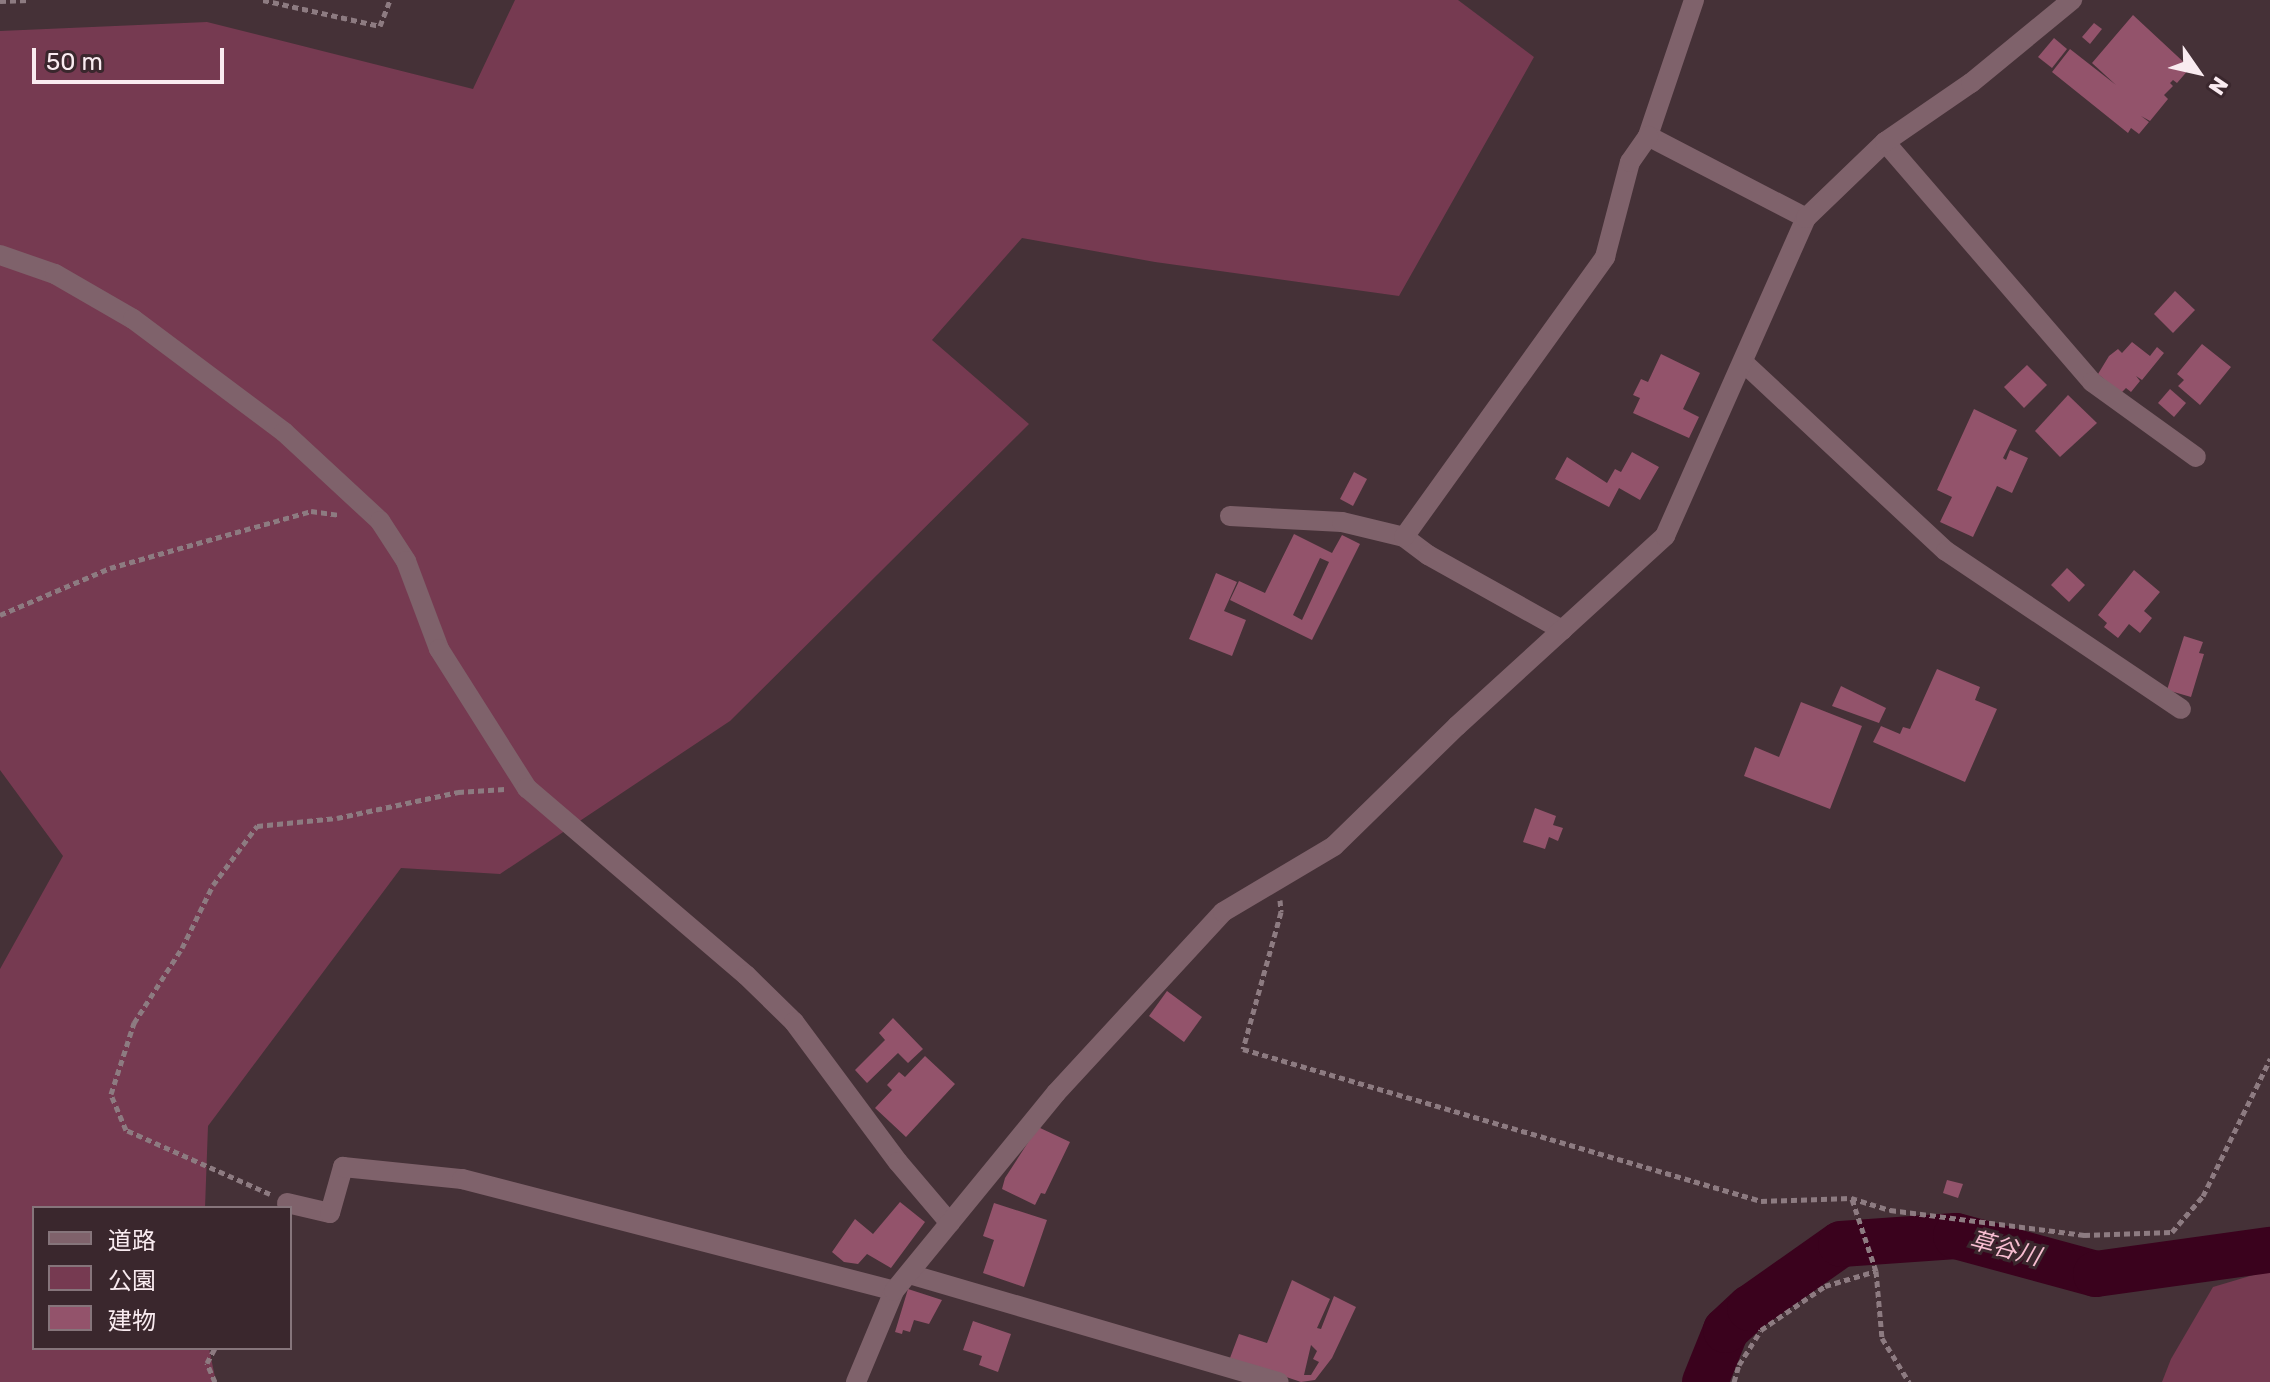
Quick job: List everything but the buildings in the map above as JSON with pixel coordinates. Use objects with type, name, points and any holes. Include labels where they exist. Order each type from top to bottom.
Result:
[{"type":"street","points":[[1404,537],[1605,257],[1630,162],[1648,136],[1694,0]]},
{"type":"street","points":[[856,1382],[894,1291],[1056,1093],[1223,912],[1334,846],[1665,536],[1806,218],[1885,142],[1971,83],[2072,0]]},
{"type":"street","points":[[1648,136],[1806,218]]},
{"type":"street","points":[[1885,142],[2092,382],[2196,457]]},
{"type":"street","points":[[0,255],[55,274],[133,319],[284,432],[380,521],[406,561],[439,649],[527,788],[746,975],[794,1022],[898,1162],[950,1223]]},
{"type":"street","points":[[1743,362],[1946,551],[2181,709]]},
{"type":"street","points":[[1230,516],[1342,522],[1404,537],[1428,555],[1562,630]]},
{"type":"street","points":[[287,1203],[330,1213],[343,1167],[462,1179],[894,1291]]},
{"type":"street","points":[[909,1274],[1279,1382]]},
{"type":"path","points":[[0,1],[29,0]]},
{"type":"path","points":[[263,0],[380,26],[390,0]]},
{"type":"path","points":[[0,615],[110,568],[311,511],[380,521]]},
{"type":"path","points":[[287,1203],[126,1130],[111,1094],[134,1023],[182,948],[213,885],[257,826],[337,818],[458,792],[527,788]]},
{"type":"path","points":[[1278,879],[1281,912],[1243,1049],[1761,1201],[1851,1198],[1890,1210],[2084,1235],[2172,1232],[2203,1196],[2270,1059]]},
{"type":"path","points":[[1851,1198],[1876,1271],[1882,1338],[1909,1382]]},
{"type":"path","points":[[1734,1382],[1739,1365],[1761,1330],[1825,1286],[1876,1271]]},
{"type":"path","points":[[214,1350],[207,1363],[215,1382]]},
{"type":"green space","points":[[515,0],[1458,0],[1534,57],[1399,296],[1155,262],[1022,238],[932,340],[1029,424],[730,721],[500,874],[401,868],[208,1126],[205,1206],[32,1206],[32,1350],[209,1350],[216,1382],[0,1382],[0,969],[63,856],[0,770],[0,31],[207,22],[473,89]]},
{"type":"green space","points":[[2270,1270],[2270,1382],[2162,1382],[2171,1359],[2213,1287]]},
{"type":"waterway","name":"草谷川","points":[[1705,1382],[1726,1330],[1750,1308],[1841,1244],[1956,1236],[2096,1274],[2270,1250]]}]
